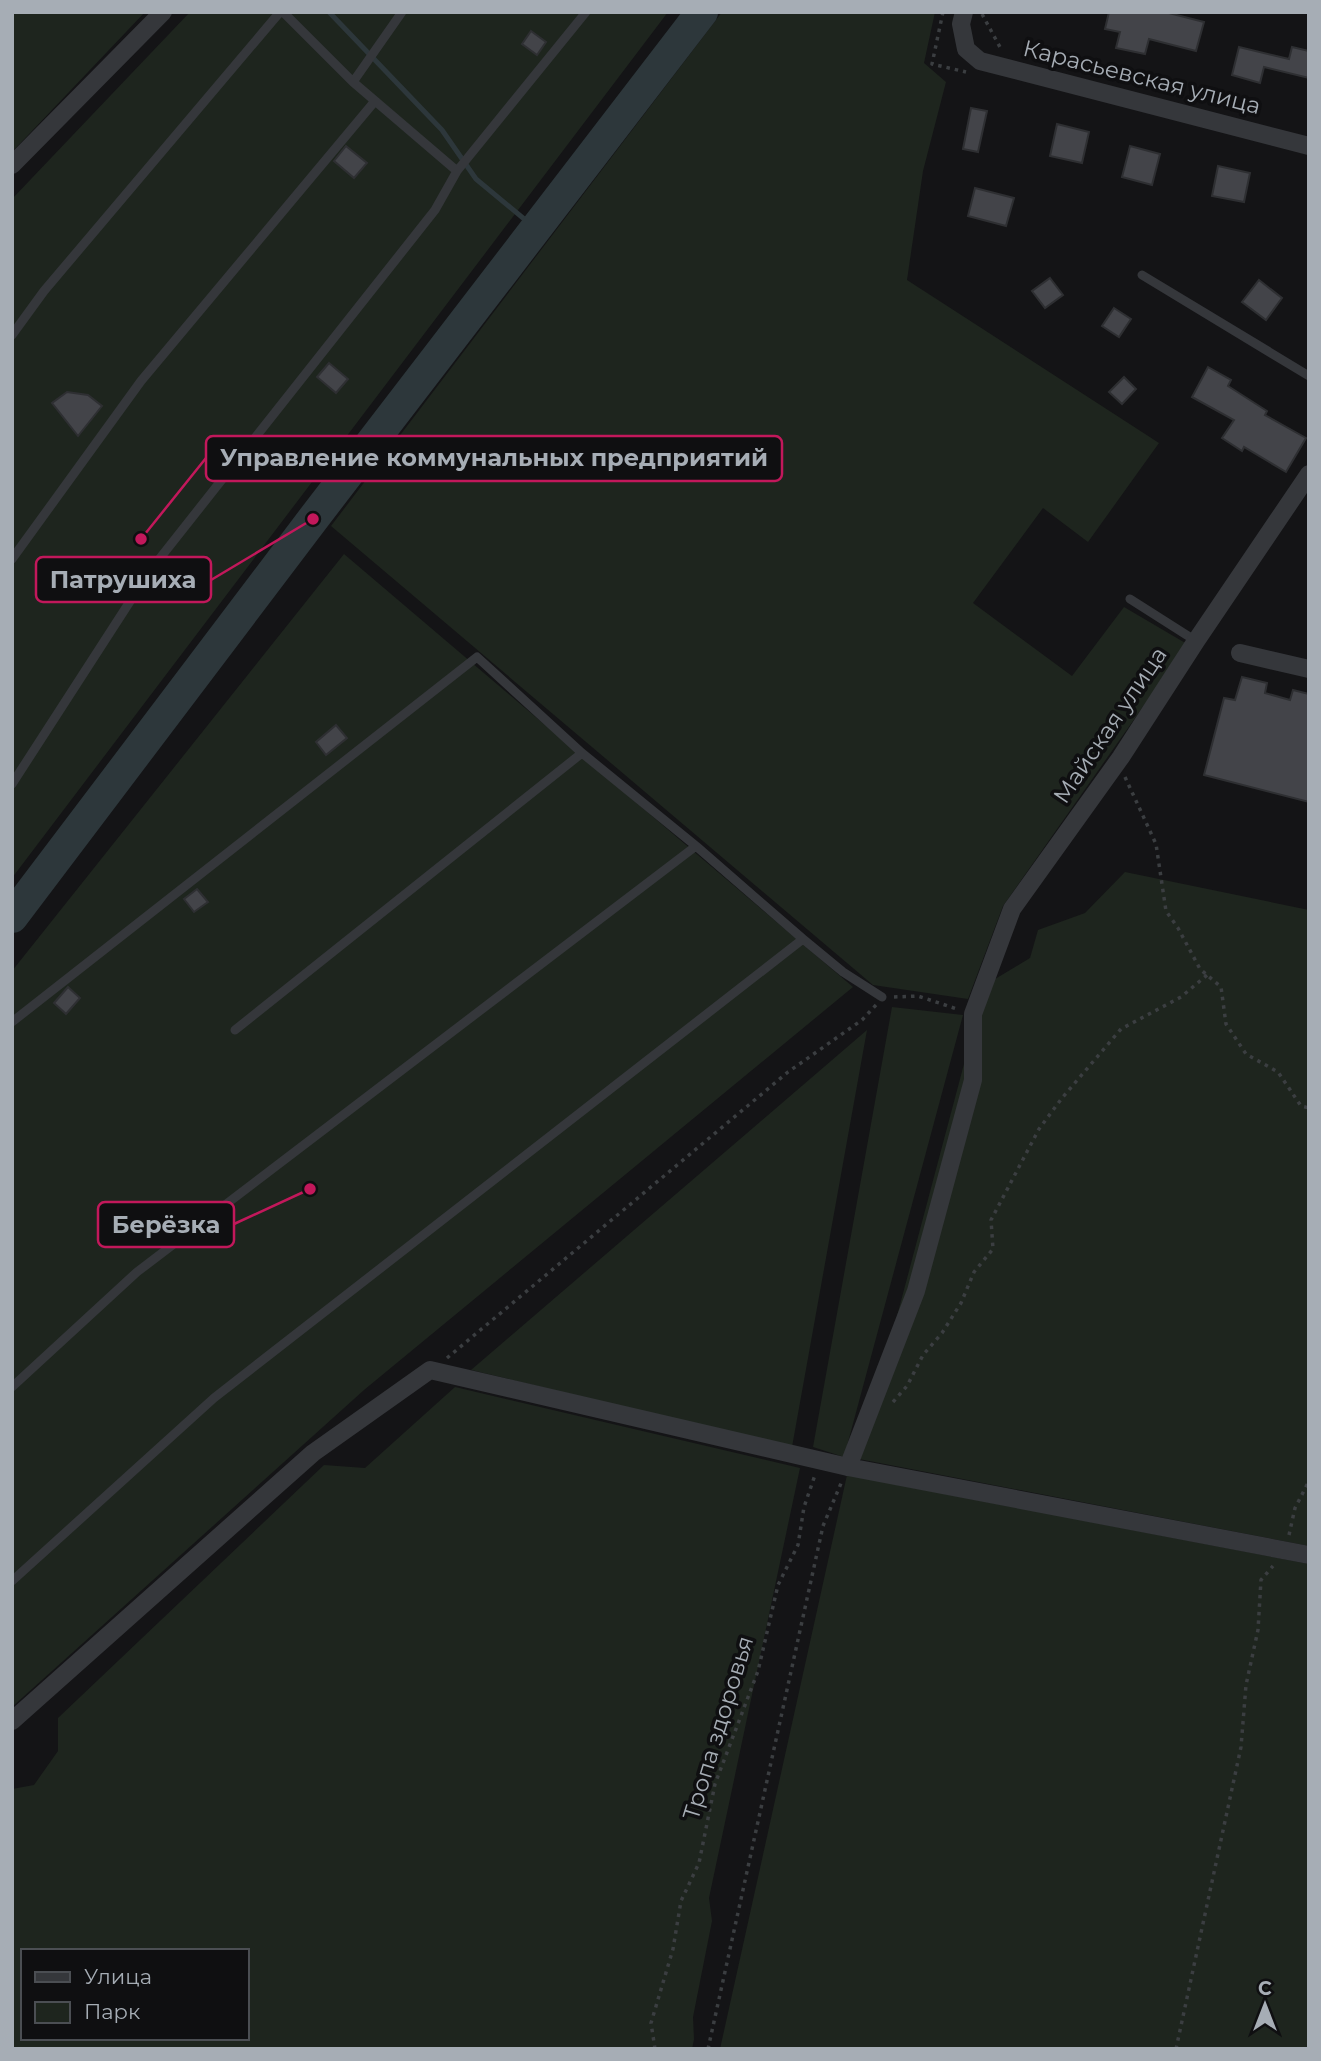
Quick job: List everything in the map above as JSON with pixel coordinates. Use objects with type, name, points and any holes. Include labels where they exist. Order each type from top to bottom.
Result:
[{"type":"street","points":[[12,165],[163,12]]},
{"type":"street","name":"Карасьевская улица","points":[[973,14],[961,24],[967,49],[980,61],[1309,146]]},
{"type":"street","name":"Майская улица","points":[[973,1014],[1012,909],[1117,763],[1309,474]]},
{"type":"street","points":[[1240,653],[1309,669]]},
{"type":"street","points":[[848,1467],[920,1278],[973,1080],[973,1014]]},
{"type":"street","points":[[12,1721],[313,1453],[430,1370],[848,1467],[1309,1555]]},
{"type":"lane","points":[[12,335],[44,291],[282,12],[353,82],[457,172]]},
{"type":"lane","points":[[353,82],[402,12]]},
{"type":"lane","points":[[12,784],[149,572],[435,210],[457,172],[586,12]]},
{"type":"lane","points":[[12,559],[141,381],[375,101]]},
{"type":"lane","points":[[1142,275],[1309,376]]},
{"type":"lane","points":[[1130,599],[1196,641]]},
{"type":"lane","points":[[12,1022],[477,657],[582,753],[696,846],[803,939],[843,972],[882,997]]},
{"type":"lane","points":[[235,1030],[582,753]]},
{"type":"lane","points":[[12,1387],[137,1272],[696,846]]},
{"type":"lane","points":[[12,1581],[214,1398],[803,939]]},
{"type":"path","points":[[932,64],[943,12]]},
{"type":"path","points":[[973,14],[1006,57]]},
{"type":"path","points":[[1117,763],[1131,786],[1156,844],[1166,911],[1200,969],[1221,987],[1226,1024],[1246,1054],[1278,1072],[1301,1106],[1309,1108]]},
{"type":"path","points":[[889,1406],[907,1386],[923,1355],[942,1333],[961,1303],[974,1272],[993,1249],[991,1220],[1039,1129],[1121,1029],[1181,997],[1207,975]]},
{"type":"path","points":[[430,1370],[458,1350],[788,1072],[862,1020],[882,997],[918,996],[973,1014]]},
{"type":"path","name":"Тропа здоровья","points":[[655,2049],[651,2022],[673,1949],[681,1901],[699,1863],[715,1784],[758,1671],[778,1585],[799,1545],[804,1507],[819,1460]]},
{"type":"path","points":[[708,2049],[823,1526],[848,1467]]},
{"type":"path","points":[[1176,2049],[1241,1747],[1246,1685],[1258,1630],[1261,1580],[1285,1551],[1295,1508],[1309,1481]]},
{"type":"green space","points":[[12,12],[145,12],[12,152]]},
{"type":"green space","points":[[190,12],[668,12],[12,878],[12,199]]},
{"type":"green space","points":[[722,12],[935,12],[924,63],[946,82],[923,171],[907,280],[1159,443],[1088,542],[1043,508],[973,603],[1072,676],[1124,607],[1187,644],[1003,906],[968,999],[873,985],[331,526]]},
{"type":"green space","points":[[344,554],[853,987],[364,1390],[12,1707],[12,971]]},
{"type":"green space","points":[[1125,872],[1309,910],[1309,1546],[859,1459],[985,985],[1030,958],[1038,930],[1085,913]]},
{"type":"green space","points":[[892,1007],[963,1015],[844,1457],[813,1447]]},
{"type":"green space","points":[[867,1030],[792,1447],[471,1370]]},
{"type":"green space","points":[[455,1387],[800,1468],[709,1898],[712,1921],[693,2017],[692,2049],[12,2049],[12,1789],[34,1785],[58,1751],[58,1718],[324,1465],[365,1468]]},
{"type":"green space","points":[[847,1475],[1309,1564],[1309,2049],[720,2049]]},
{"type":"building","points":[[1109,12],[1165,12],[1204,22],[1196,51],[1149,39],[1145,54],[1116,48],[1120,32],[1105,29]]},
{"type":"building","points":[[531,31],[546,42],[537,55],[522,44]]},
{"type":"building","points":[[1239,47],[1289,59],[1292,47],[1309,51],[1309,78],[1264,67],[1260,83],[1232,75]]},
{"type":"building","points":[[971,108],[987,111],[978,152],[963,149]]},
{"type":"building","points":[[1057,124],[1089,132],[1082,163],[1050,156]]},
{"type":"building","points":[[346,146],[367,163],[354,178],[334,161]]},
{"type":"building","points":[[1130,146],[1160,154],[1152,185],[1122,177]]},
{"type":"building","points":[[1218,166],[1250,173],[1244,202],[1212,196]]},
{"type":"building","points":[[975,188],[1014,198],[1006,226],[968,216]]},
{"type":"building","points":[[1050,278],[1063,295],[1045,308],[1032,291]]},
{"type":"building","points":[[1259,280],[1282,298],[1266,320],[1242,302]]},
{"type":"building","points":[[1114,308],[1131,319],[1119,337],[1102,326]]},
{"type":"building","points":[[329,363],[348,379],[336,393],[317,377]]},
{"type":"building","points":[[1208,367],[1231,380],[1228,386],[1267,411],[1265,415],[1306,438],[1286,472],[1244,447],[1242,451],[1222,438],[1234,420],[1192,397]]},
{"type":"building","points":[[1124,377],[1136,389],[1122,404],[1109,392]]},
{"type":"building","points":[[67,392],[88,395],[102,406],[78,436],[52,403]]},
{"type":"building","points":[[1242,677],[1267,683],[1265,693],[1290,700],[1293,690],[1309,694],[1309,802],[1204,775],[1224,698],[1235,700]]},
{"type":"building","points":[[336,725],[347,738],[326,755],[316,742]]},
{"type":"building","points":[[197,889],[208,902],[194,912],[184,899]]},
{"type":"building","points":[[68,987],[80,998],[66,1014],[54,1003]]},
{"type":"waterway","points":[[329,12],[442,130],[476,179],[535,228]]},
{"type":"waterway","points":[[12,917],[702,12]]},
{"type":"place","name":"Патрушиха","points":[[313,519]]},
{"type":"place","name":"Управление коммунальных предприятий","points":[[141,539]]},
{"type":"place","name":"Берёзка","points":[[310,1189]]}]
